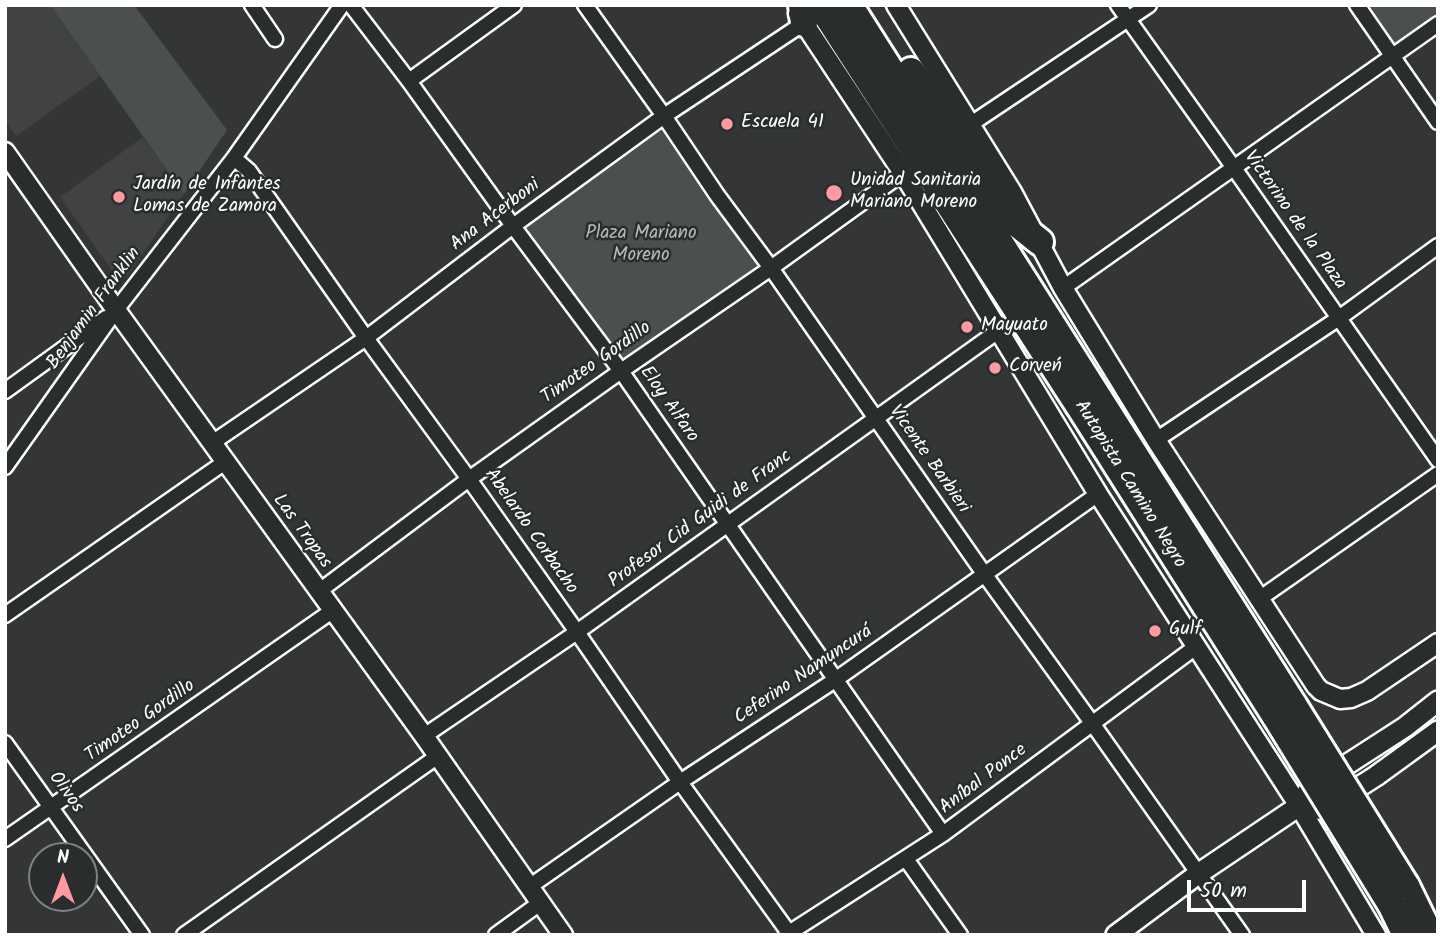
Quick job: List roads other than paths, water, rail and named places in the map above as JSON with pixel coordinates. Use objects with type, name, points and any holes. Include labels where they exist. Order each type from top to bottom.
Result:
[{"type":"highway","points":[[851,5],[897,52],[1020,226],[1040,242]]},
{"type":"highway","name":"Autopista Camino Negro","points":[[851,5],[1399,896],[1430,935]]},
{"type":"highway","name":"Autopista Camino Negro","points":[[805,10],[1085,415],[1285,712]]},
{"type":"highway","name":"Autopista Camino Negro","points":[[1399,896],[1406,935]]},
{"type":"main road","points":[[1116,935],[1198,874],[1298,806],[1309,789],[1405,727],[1438,701]]},
{"type":"main road","points":[[1298,806],[1323,810],[1438,731]]},
{"type":"street","points":[[252,5],[275,38]]},
{"type":"street","name":"Benjamin Franklin","points":[[5,467],[116,310],[234,158],[342,5]]},
{"type":"street","name":"Eloy Alfaro","points":[[351,5],[621,371],[943,834]]},
{"type":"street","points":[[409,81],[514,5]]},
{"type":"street","name":"Vicente Barbieri","points":[[585,5],[716,195],[771,268],[985,575],[1242,935]]},
{"type":"street","points":[[896,5],[1012,192],[1063,288],[1156,440],[1316,686],[1340,699],[1351,698],[1438,643]]},
{"type":"street","name":"Victorino de la Plaza","points":[[1118,5],[1438,460]]},
{"type":"street","points":[[971,124],[1149,5]]},
{"type":"street","points":[[1357,5],[1438,122]]},
{"type":"street","points":[[805,10],[1098,494],[1198,646],[1376,935]]},
{"type":"street","name":"Ana Acerboni","points":[[212,443],[366,338],[805,10]]},
{"type":"street","points":[[1063,288],[1438,24]]},
{"type":"street","name":"Las Tropas","points":[[5,152],[318,592],[424,736],[563,935]]},
{"type":"street","name":"Abelardo Corbacho","points":[[234,158],[249,171],[469,479],[787,934]]},
{"type":"street","name":"Timoteo Gordillo","points":[[318,592],[469,479],[903,173]]},
{"type":"street","points":[[1156,440],[1339,318],[1438,246]]},
{"type":"street","points":[[5,391],[116,310]]},
{"type":"street","name":"Profesor Cid Guidi de Franc","points":[[424,736],[577,632],[998,331]]},
{"type":"street","points":[[5,615],[225,462]]},
{"type":"street","points":[[1259,599],[1438,474]]},
{"type":"street","name":"Ceferino Namuncurá","points":[[529,887],[680,782],[835,680],[1098,494]]},
{"type":"street","name":"Timoteo Gordillo","points":[[5,839],[332,611]]},
{"type":"street","name":"Aníbal Ponce","points":[[787,934],[943,834],[1198,646]]},
{"type":"street","name":"Olivos","points":[[5,743],[142,935]]},
{"type":"street","points":[[184,935],[438,756]]},
{"type":"street","points":[[906,859],[960,935]]},
{"type":"street","points":[[496,935],[540,903]]},
{"type":"place","name":"Escuela 41","points":[[727,124]]},
{"type":"place","name":"Unidad Sanitaria Mariano Moreno","points":[[834,193]]},
{"type":"place","name":"Jardín de Infantes Lomas de Zamora","points":[[119,197]]},
{"type":"place","name":"Mayuato","points":[[967,327]]},
{"type":"place","name":"Corveń","points":[[995,368]]},
{"type":"place","name":"Gulf","points":[[1155,631]]},
{"type":"park label","name":"Plaza Mariano Moreno","points":[[641,246]]}]
